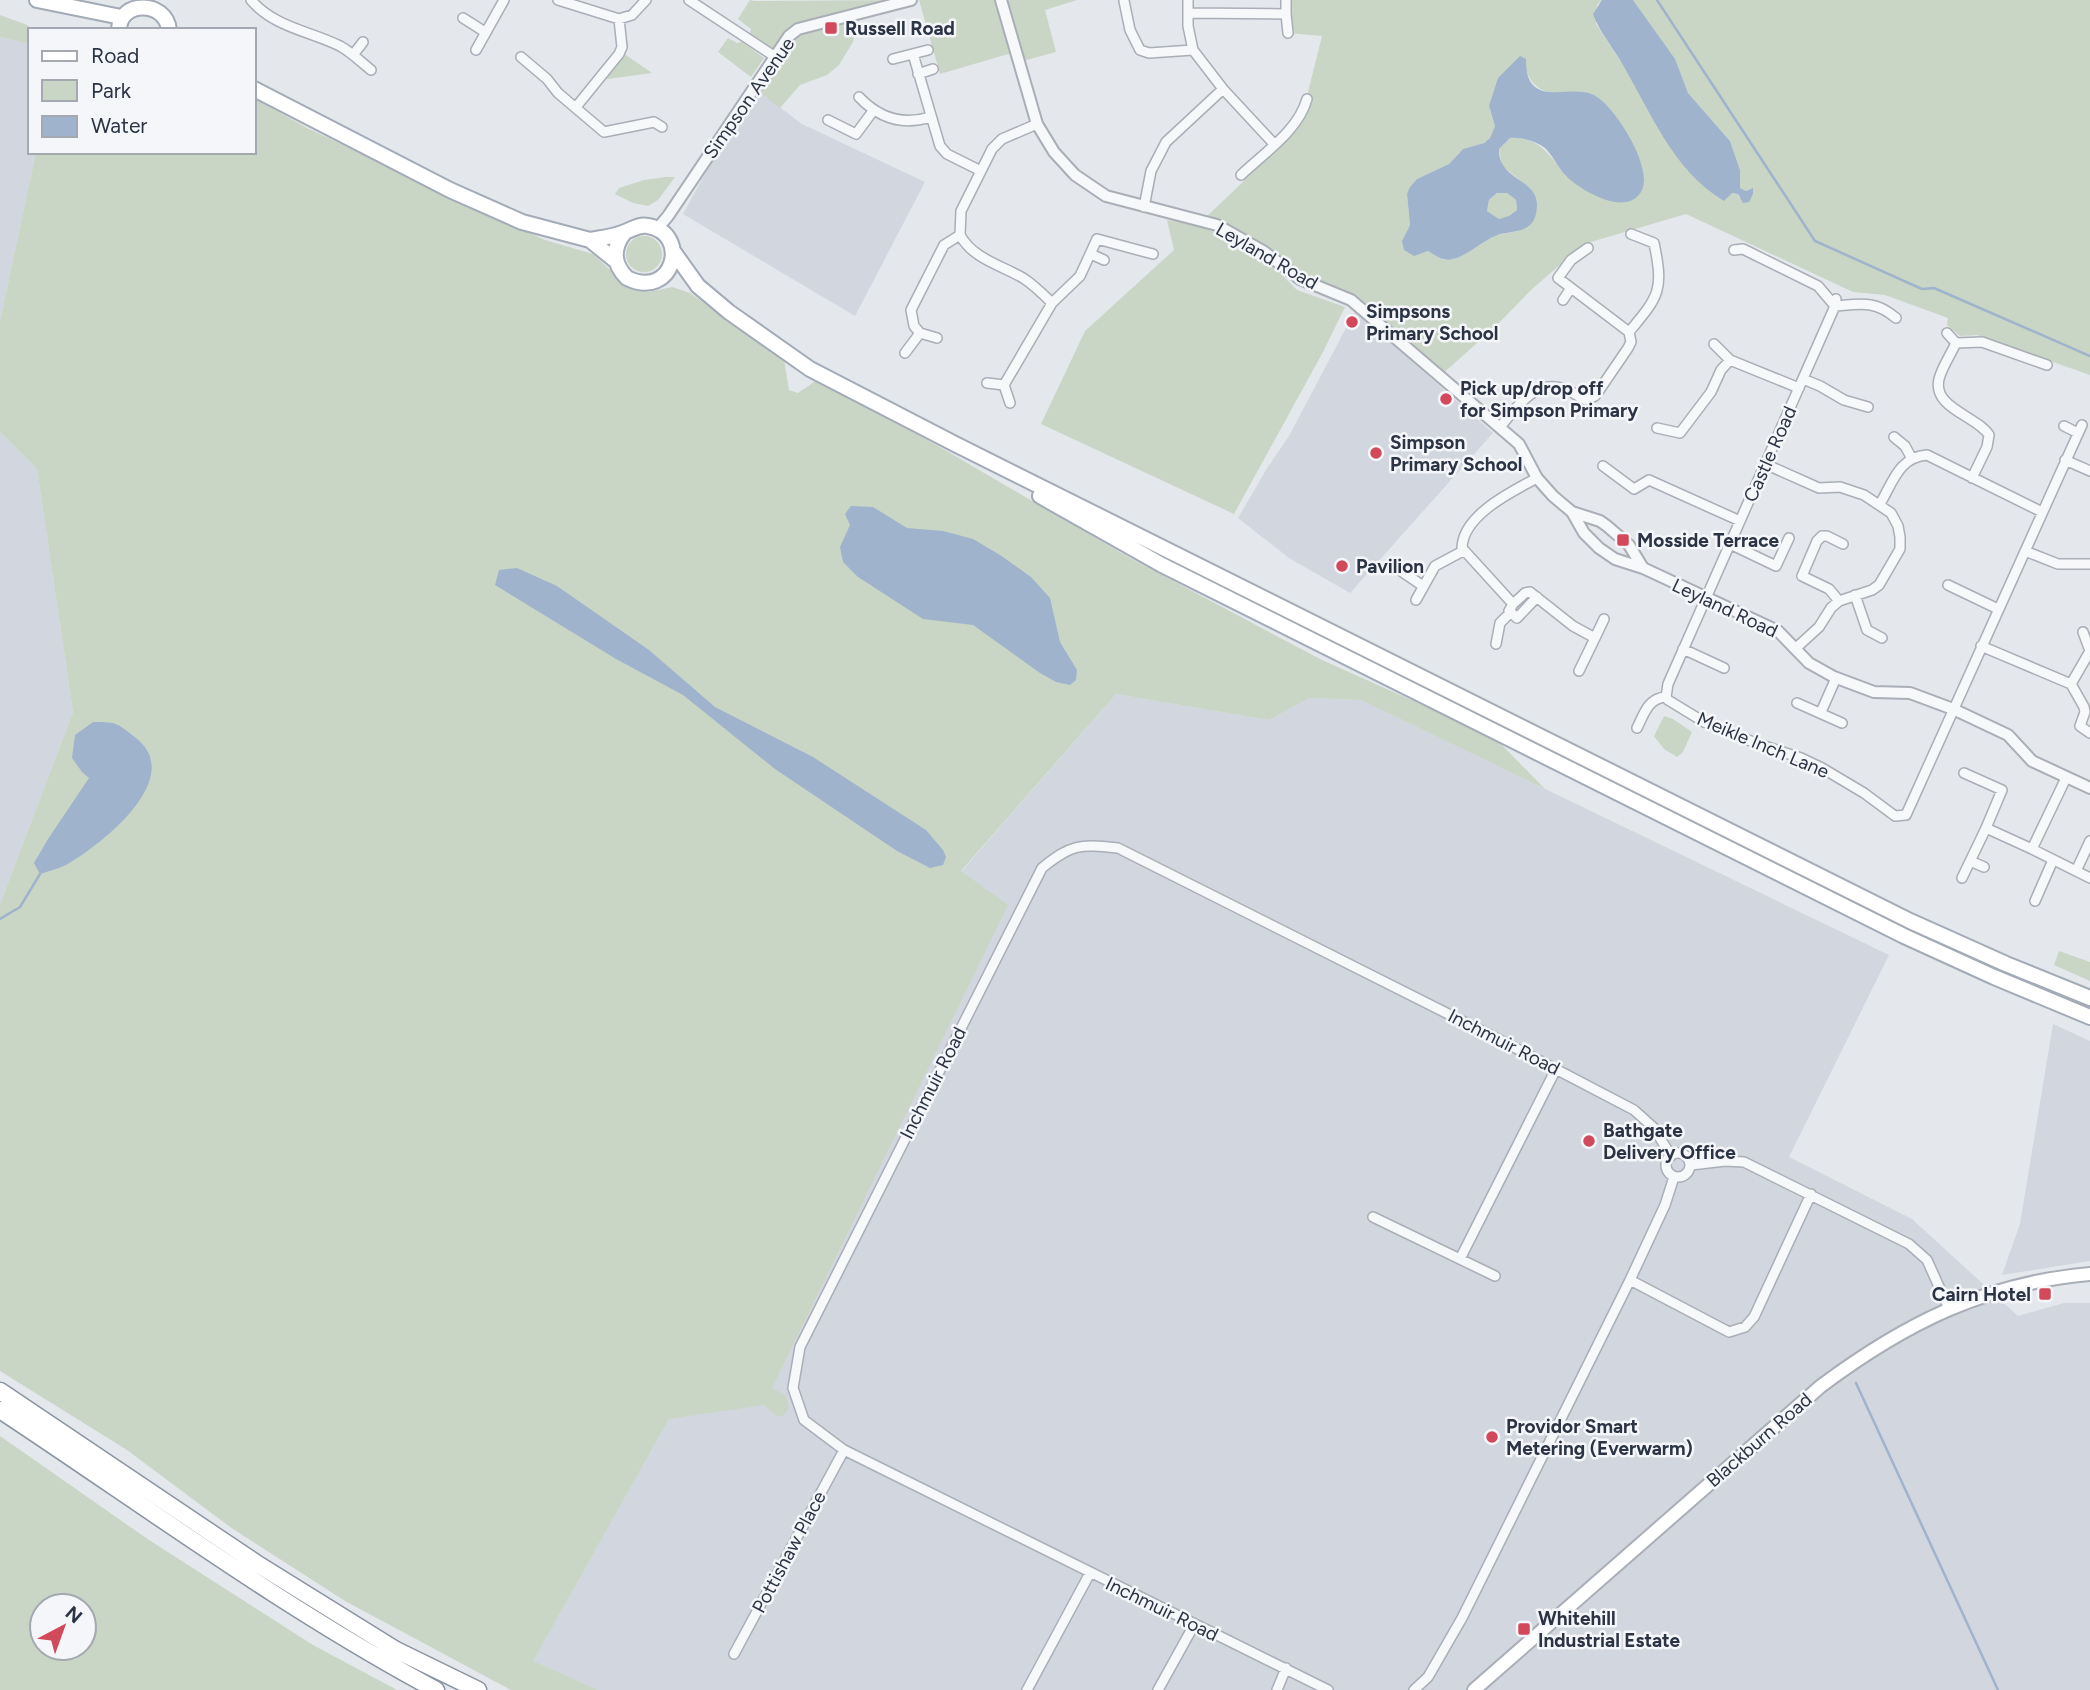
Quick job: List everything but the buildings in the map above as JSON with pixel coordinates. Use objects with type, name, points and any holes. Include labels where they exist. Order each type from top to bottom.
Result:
[{"type":"highway","points":[[0,1391],[268,1570],[396,1650],[478,1690]]},
{"type":"highway","points":[[0,1410],[284,1601],[436,1690]]},
{"type":"main road","points":[[37,0],[120,23],[125,11],[138,3],[153,2],[165,14],[168,28]]},
{"type":"main road","points":[[256,90],[450,190],[522,222],[590,240],[616,261],[627,278],[636,283],[656,282],[664,276],[673,261],[673,251]]},
{"type":"main road","points":[[590,240],[646,225],[657,229],[665,234],[673,251],[698,286],[729,312],[810,369],[1910,921],[2090,998]]},
{"type":"main road","points":[[616,261],[615,251],[624,233]]},
{"type":"main road","points":[[664,276],[698,286]]},
{"type":"main road","points":[[955,444],[1083,522],[1162,565],[1904,936],[2090,1017]]},
{"type":"main road","name":"Blackburn Road","points":[[1474,1690],[1821,1386],[1885,1340],[1949,1309],[2019,1285],[2090,1274]]},
{"type":"street","points":[[251,0],[261,12],[276,22],[339,46],[371,70]]},
{"type":"street","points":[[476,50],[504,0]]},
{"type":"street","points":[[558,0],[619,19],[632,15],[646,0]]},
{"type":"street","points":[[689,0],[774,56]]},
{"type":"street","name":"Simpson Avenue","points":[[657,229],[789,36],[798,29],[911,0]]},
{"type":"street","name":"Leyland Road","points":[[1001,0],[1037,124],[1054,152],[1075,175],[1106,196],[1217,225],[1263,251],[1300,279],[1351,300],[1521,446],[1537,478],[1572,512],[1584,533],[1599,548],[1624,563],[1643,568],[1778,631],[1810,663],[1836,678],[1874,692],[1910,693],[1953,709],[2008,735],[2032,761],[2090,788]]},
{"type":"street","points":[[1188,0],[1192,50],[1223,89],[1274,144]]},
{"type":"street","points":[[1286,0],[1288,33]]},
{"type":"street","points":[[1124,1],[1130,30],[1140,50],[1149,53],[1173,53],[1192,50]]},
{"type":"street","points":[[1188,13],[1286,14]]},
{"type":"street","points":[[463,18],[485,32]]},
{"type":"street","points":[[576,107],[619,54],[622,47],[619,19]]},
{"type":"street","points":[[353,55],[363,42]]},
{"type":"street","points":[[893,59],[928,50]]},
{"type":"street","points":[[913,54],[940,146],[947,154],[981,171]]},
{"type":"street","points":[[521,57],[604,132],[654,122],[662,127]]},
{"type":"street","points":[[918,74],[933,69]]},
{"type":"street","points":[[1144,207],[1151,171],[1166,142],[1223,89]]},
{"type":"street","points":[[859,97],[873,111],[903,121],[930,117]]},
{"type":"street","points":[[1241,175],[1296,124],[1307,99]]},
{"type":"street","points":[[828,120],[856,134],[873,111]]},
{"type":"street","points":[[1037,124],[998,142],[961,211],[960,235],[975,253],[1039,289],[1052,303]]},
{"type":"street","points":[[1500,427],[1523,400],[1534,391],[1545,387],[1564,388],[1587,400],[1594,397],[1630,345],[1629,332],[1653,303],[1658,288],[1654,243],[1631,234]]},
{"type":"street","points":[[937,338],[920,333],[914,326],[911,310],[944,246],[960,235]]},
{"type":"street","points":[[1010,404],[1004,385],[1052,303],[1080,276],[1097,239],[1153,254]]},
{"type":"street","points":[[1588,248],[1571,260],[1558,278],[1629,332]]},
{"type":"street","points":[[1734,250],[1743,249],[1818,286],[1836,302],[1867,303],[1884,307],[1896,318]]},
{"type":"street","points":[[1091,254],[1104,260]]},
{"type":"street","points":[[1563,300],[1571,288]]},
{"type":"street","name":"Castle Road","points":[[1706,599],[1836,302]]},
{"type":"street","points":[[905,353],[920,333]]},
{"type":"street","points":[[1947,333],[1956,343]]},
{"type":"street","points":[[1956,343],[1982,342],[2047,365]]},
{"type":"street","points":[[1956,343],[1938,380],[1939,388],[1948,404],[1979,423],[1989,435],[1987,447],[1972,478]]},
{"type":"street","name":"Castle Road","points":[[1714,344],[1730,359],[1801,384],[1820,386],[1844,400],[1868,407]]},
{"type":"street","points":[[1657,428],[1680,433],[1711,392],[1721,370],[1730,359]]},
{"type":"street","points":[[987,383],[1004,385]]},
{"type":"street","points":[[1953,709],[2080,429],[2064,426]]},
{"type":"street","points":[[1894,437],[1905,446],[1911,457]]},
{"type":"street","points":[[1880,504],[1905,462],[1911,457],[1927,455],[2042,512]]},
{"type":"street","points":[[2065,460],[2090,471]]},
{"type":"street","points":[[1765,464],[1819,488],[1852,489],[1880,504],[1891,513],[1898,526],[1899,549],[1879,585],[1839,601],[1819,627],[1796,648]]},
{"type":"street","name":"Castle Road","points":[[1603,466],[1633,489],[1649,480],[1740,521]]},
{"type":"street","points":[[1537,478],[1493,503],[1474,521],[1461,545],[1463,551],[1518,618],[1537,597]]},
{"type":"street","name":"Leyland Road","points":[[1572,512],[1607,526],[1629,545],[1643,568]]},
{"type":"street","points":[[1839,601],[1829,589],[1802,576],[1817,541],[1822,536],[1843,544]]},
{"type":"street","points":[[1731,544],[1776,566],[1789,538]]},
{"type":"street","points":[[1416,600],[1434,566],[1463,551]]},
{"type":"street","points":[[2025,551],[2058,564],[2090,564]]},
{"type":"street","points":[[1401,571],[1423,586]]},
{"type":"street","points":[[1948,585],[1998,609]]},
{"type":"street","points":[[1496,644],[1495,624],[1527,592],[1573,626],[1595,638]]},
{"type":"street","points":[[1855,595],[1867,630],[1882,638]]},
{"type":"street","points":[[1637,728],[1651,701],[1656,697],[1666,696],[1668,684],[1706,599]]},
{"type":"street","points":[[1579,671],[1604,619]]},
{"type":"street","points":[[2071,684],[2090,651],[2083,632]]},
{"type":"street","points":[[1981,646],[2071,684],[2084,707],[2080,726],[2090,733]]},
{"type":"street","points":[[1683,649],[1724,668]]},
{"type":"street","points":[[1821,712],[1836,678]]},
{"type":"street","name":"Meikle Inch Lane","points":[[1666,696],[1704,722],[1822,768],[1895,816],[1906,815],[1909,810],[1953,709]]},
{"type":"street","points":[[1797,703],[1842,723]]},
{"type":"street","points":[[1962,878],[2002,790],[1964,773]]},
{"type":"street","points":[[2032,849],[2066,778]]},
{"type":"street","points":[[1986,828],[2090,878]]},
{"type":"street","points":[[2076,871],[2090,841]]},
{"type":"street","name":"Inchmuir Road","points":[[1328,1690],[845,1450],[804,1420],[793,1388],[800,1347],[1026,895],[1042,868],[1062,852],[1081,845],[1118,848],[1634,1110],[1654,1128],[1671,1156],[1666,1162],[1667,1169],[1674,1177],[1665,1205],[1630,1280],[1462,1618],[1428,1677],[1414,1690]]},
{"type":"street","points":[[2035,901],[2053,860]]},
{"type":"street","points":[[1970,861],[1984,867]]},
{"type":"street","points":[[1460,1259],[1556,1069]]},
{"type":"street","points":[[1671,1156],[1678,1153],[1685,1155],[1691,1165]]},
{"type":"street","points":[[1691,1165],[1744,1162],[1909,1244],[1927,1260],[1949,1309]]},
{"type":"street","points":[[1674,1177],[1686,1175],[1691,1165]]},
{"type":"street","points":[[1630,1280],[1729,1332],[1745,1327],[1754,1317],[1811,1194]]},
{"type":"street","points":[[1373,1217],[1495,1276]]},
{"type":"street","name":"Pottishaw Place","points":[[734,1654],[845,1450]]},
{"type":"street","points":[[1027,1690],[1090,1573]]},
{"type":"street","points":[[1158,1690],[1194,1625]]},
{"type":"street","points":[[1277,1690],[1286,1668]]},
{"type":"shaded area","points":[[0,37],[28,44],[28,154],[36,154],[0,321]]},
{"type":"shaded area","points":[[753,87],[802,124],[925,182],[855,316],[683,214]]},
{"type":"shaded area","name":"Simpson Primary School","points":[[1355,311],[1493,433],[1350,593],[1289,558],[1238,518],[1289,436]]},
{"type":"shaded area","points":[[0,432],[37,469],[73,712],[0,904]]},
{"type":"shaded area","name":"Whitehill Industrial Estate","points":[[1116,694],[1269,720],[1309,698],[1361,700],[1889,955],[1789,1157],[1912,1219],[2018,1316],[2064,1303],[2090,1303],[2090,1690],[598,1690],[532,1662],[669,1419],[764,1404],[1007,905],[961,872]]},
{"type":"shaded area","points":[[2053,1024],[2090,1041],[2090,1261],[2002,1275],[2020,1224]]},
{"type":"green space","points":[[750,0],[911,0],[859,13],[853,42],[839,65],[827,75],[800,85],[780,108],[753,87],[774,56],[749,38],[751,29],[738,19]]},
{"type":"green space","points":[[919,0],[1077,0],[1045,10],[1056,52],[1019,62],[1015,52],[940,74]]},
{"type":"green space","points":[[1286,0],[1602,0],[1597,5],[1596,24],[1619,59],[1739,198],[1752,188],[1746,191],[1740,188],[1740,170],[1730,141],[1688,93],[1674,59],[1633,0],[2090,0],[2090,375],[1977,335],[1960,336],[1947,325],[1948,318],[1885,295],[1853,292],[1686,214],[1584,244],[1440,376],[1361,308],[1309,285],[1203,220],[1244,181],[1241,175],[1303,112],[1322,36],[1288,33]],"holes":[[[1526,70],[1542,90],[1567,94],[1567,178],[1537,144],[1529,140],[1510,138],[1499,149],[1502,166],[1531,189],[1519,231],[1496,235],[1454,259],[1444,260],[1428,251],[1414,255],[1402,241],[1410,225],[1407,194],[1417,179],[1449,164],[1463,149],[1484,143],[1490,138],[1495,126],[1489,106]]]},
{"type":"green space","points":[[0,15],[31,28],[28,28],[28,44],[0,37]]},
{"type":"green space","points":[[728,38],[737,43],[742,42],[764,58],[751,77],[718,52]]},
{"type":"green space","points":[[620,51],[652,73],[600,78]]},
{"type":"green space","points":[[256,99],[307,128],[545,240],[593,254],[631,289],[649,292],[672,287],[690,293],[784,360],[789,390],[798,393],[817,380],[938,446],[1130,558],[1322,660],[1494,737],[1545,789],[1361,700],[1309,698],[1269,720],[1116,694],[961,871],[1008,905],[772,1388],[786,1396],[789,1408],[783,1416],[776,1416],[764,1405],[669,1419],[533,1661],[598,1690],[511,1690],[345,1601],[230,1527],[127,1450],[0,1371],[0,904],[73,712],[37,469],[0,432],[0,321],[36,154],[256,154]]},
{"type":"green space","points":[[675,177],[658,200],[648,206],[633,203],[615,194],[619,188]]},
{"type":"green space","points":[[1497,193],[1507,193],[1516,200],[1517,210],[1509,217],[1499,219],[1487,211],[1489,200]]},
{"type":"green space","points":[[1167,220],[1212,231],[1239,250],[1275,268],[1297,290],[1345,307],[1234,514],[1041,424],[1085,331],[1174,250]]},
{"type":"green space","points":[[644,236],[657,241],[662,254],[657,267],[644,272],[631,267],[626,254],[631,241]]},
{"type":"green space","points":[[1664,716],[1692,732],[1683,752],[1677,757],[1664,749],[1654,736]]},
{"type":"green space","points":[[2059,951],[2090,962],[2090,981],[2054,965]]},
{"type":"green space","points":[[0,1436],[149,1540],[313,1645],[397,1690],[0,1690]]},
{"type":"water","points":[[1602,0],[1633,0],[1675,59],[1688,93],[1730,141],[1740,170],[1740,188],[1746,191],[1753,188],[1749,202],[1743,203],[1738,194],[1732,193],[1724,201],[1690,173],[1676,156],[1593,14]]},
{"type":"water","points":[[1520,56],[1526,59],[1528,75],[1533,85],[1541,90],[1584,92],[1603,101],[1621,124],[1637,153],[1644,180],[1642,190],[1627,202],[1606,200],[1584,190],[1568,178],[1545,148],[1533,141],[1510,138],[1499,149],[1500,159],[1504,167],[1535,195],[1537,209],[1533,222],[1523,229],[1495,236],[1453,259],[1443,259],[1428,251],[1414,256],[1404,250],[1402,241],[1410,225],[1407,194],[1410,187],[1417,179],[1449,164],[1463,149],[1484,143],[1490,138],[1495,126],[1489,106],[1498,78]],"holes":[[[1497,193],[1507,193],[1516,200],[1517,210],[1499,219],[1487,211],[1489,200]]]},
{"type":"water","points":[[851,506],[873,507],[907,528],[943,531],[973,539],[1031,577],[1050,598],[1060,642],[1077,670],[1076,680],[1070,685],[1056,682],[973,625],[923,619],[858,577],[843,562],[840,547],[850,525],[845,514]]},
{"type":"water","points":[[517,568],[557,586],[649,650],[715,707],[813,757],[926,830],[943,850],[946,857],[943,865],[930,868],[897,851],[775,769],[683,695],[616,659],[495,585],[499,570]]},
{"type":"water","points":[[93,722],[121,726],[136,738],[149,754],[151,772],[145,791],[117,827],[98,843],[66,865],[40,874],[34,863],[89,778],[72,758],[75,735]]},
{"type":"waterway","points":[[1657,0],[1815,241],[1922,289],[1934,288],[2090,356]]},
{"type":"waterway","points":[[0,919],[20,907],[40,874]]},
{"type":"waterway","points":[[1856,1383],[1998,1690]]},
{"type":"place","name":"Russell Road","points":[[831,28]]},
{"type":"place","name":"Simpsons Primary School","points":[[1352,322]]},
{"type":"place","name":"Pick up/drop off for Simpson Primary","points":[[1446,399]]},
{"type":"place","name":"Simpson Primary School","points":[[1376,453]]},
{"type":"place","name":"Mosside Terrace","points":[[1623,540]]},
{"type":"place","name":"Pavilion","points":[[1342,566]]},
{"type":"place","name":"Bathgate Delivery Office","points":[[1589,1141]]},
{"type":"place","name":"Cairn Hotel","points":[[2045,1294]]},
{"type":"place","name":"Providor Smart Metering (Everwarm)","points":[[1492,1437]]},
{"type":"place","name":"Whitehill Industrial Estate","points":[[1524,1629]]}]
